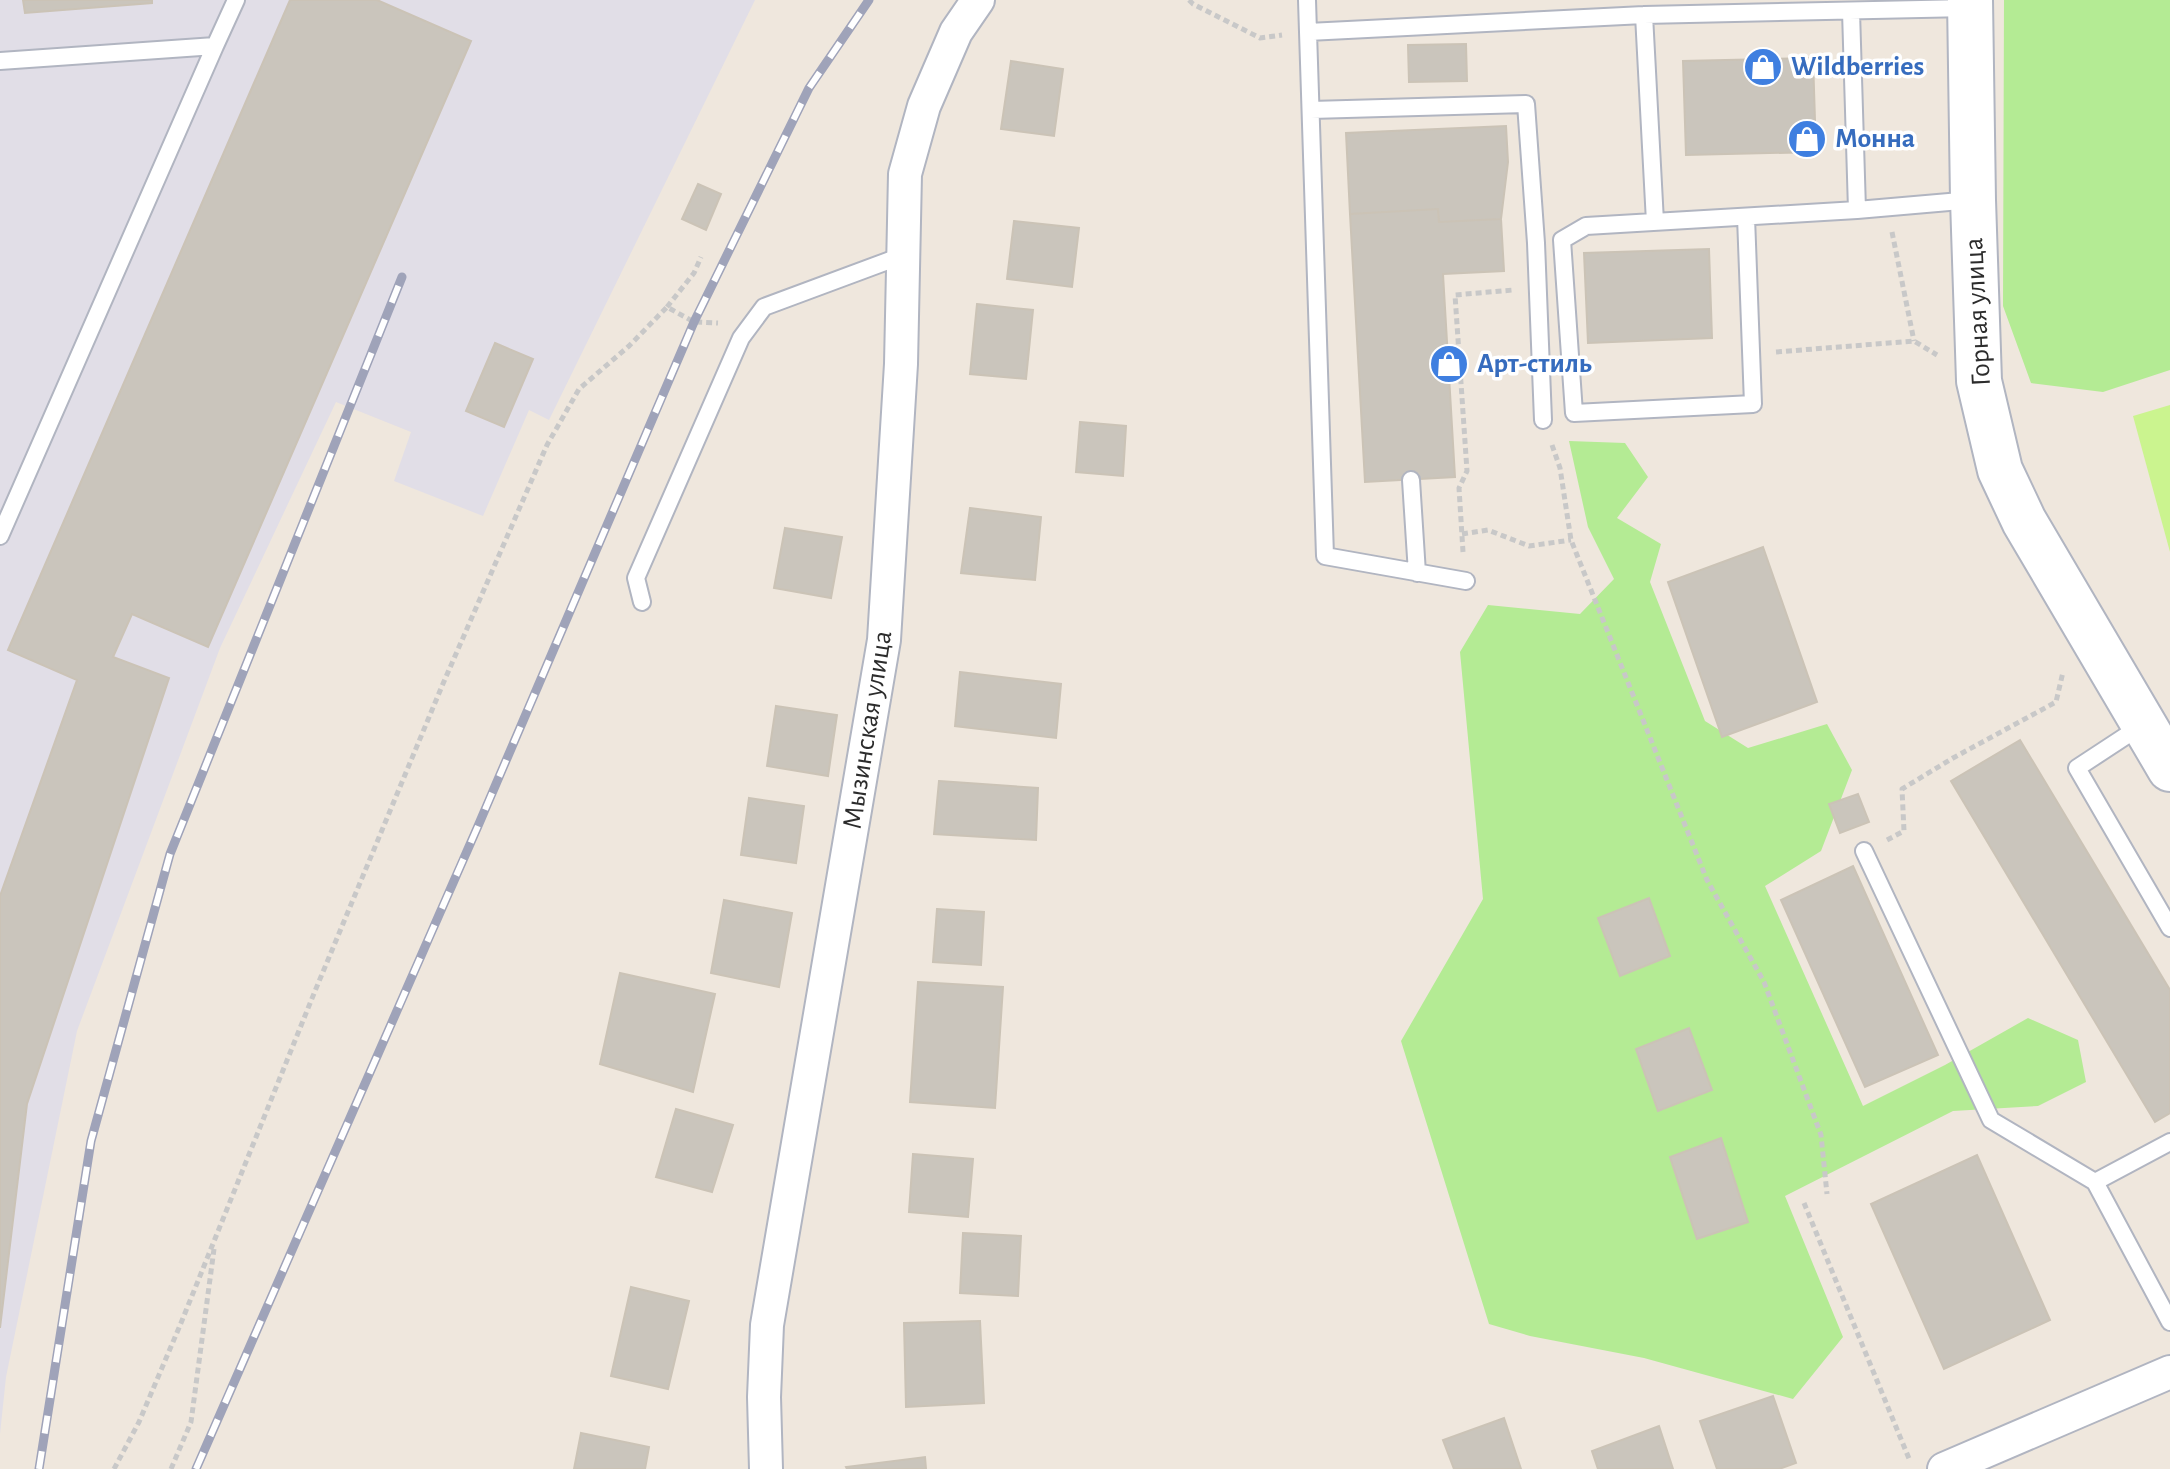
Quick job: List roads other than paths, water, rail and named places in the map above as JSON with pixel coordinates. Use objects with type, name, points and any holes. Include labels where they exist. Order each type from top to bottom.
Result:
[{"type":"main road","name":"Горная улица","points":[[1970,4],[1979,381],[2000,470],[2024,521],[2169,766]]},
{"type":"street","name":"Мызинская улица","points":[[766,1469],[764,1397],[767,1325],[884,640],[901,364],[905,174],[924,106],[956,32],[978,0]]},
{"type":"street","points":[[1944,1469],[2170,1372]]},
{"type":"lane","points":[[0,536],[236,0]]},
{"type":"lane","points":[[1307,0],[1325,556],[1466,581]]},
{"type":"lane","points":[[1576,0],[1577,18]]},
{"type":"lane","points":[[1308,32],[1644,15],[1851,11],[1970,4]]},
{"type":"lane","points":[[1851,11],[1857,210]]},
{"type":"lane","points":[[1644,15],[1655,222]]},
{"type":"lane","points":[[0,61],[215,46]]},
{"type":"lane","points":[[1311,110],[1526,104],[1536,243],[1543,420]]},
{"type":"lane","points":[[1746,217],[1753,404],[1574,413],[1562,240],[1586,226],[1973,200]]},
{"type":"lane","points":[[642,602],[636,578],[741,338],[764,307],[904,255]]},
{"type":"lane","points":[[1411,480],[1417,573]]},
{"type":"lane","points":[[2143,725],[2077,768],[2170,928]]},
{"type":"lane","points":[[1864,851],[1991,1120],[2095,1182],[2170,1322]]},
{"type":"lane","points":[[2095,1182],[2170,1142]]},
{"type":"railway","points":[[196,1469],[478,826],[694,322],[809,88],[869,0]]},
{"type":"railway","points":[[39,1469],[91,1141],[170,854],[402,277]]},
{"type":"place","name":"Wildberries","points":[[1763,67]]},
{"type":"place","name":"Монна","points":[[1807,139]]},
{"type":"place","name":"Арт-стиль","points":[[1449,364]]}]
